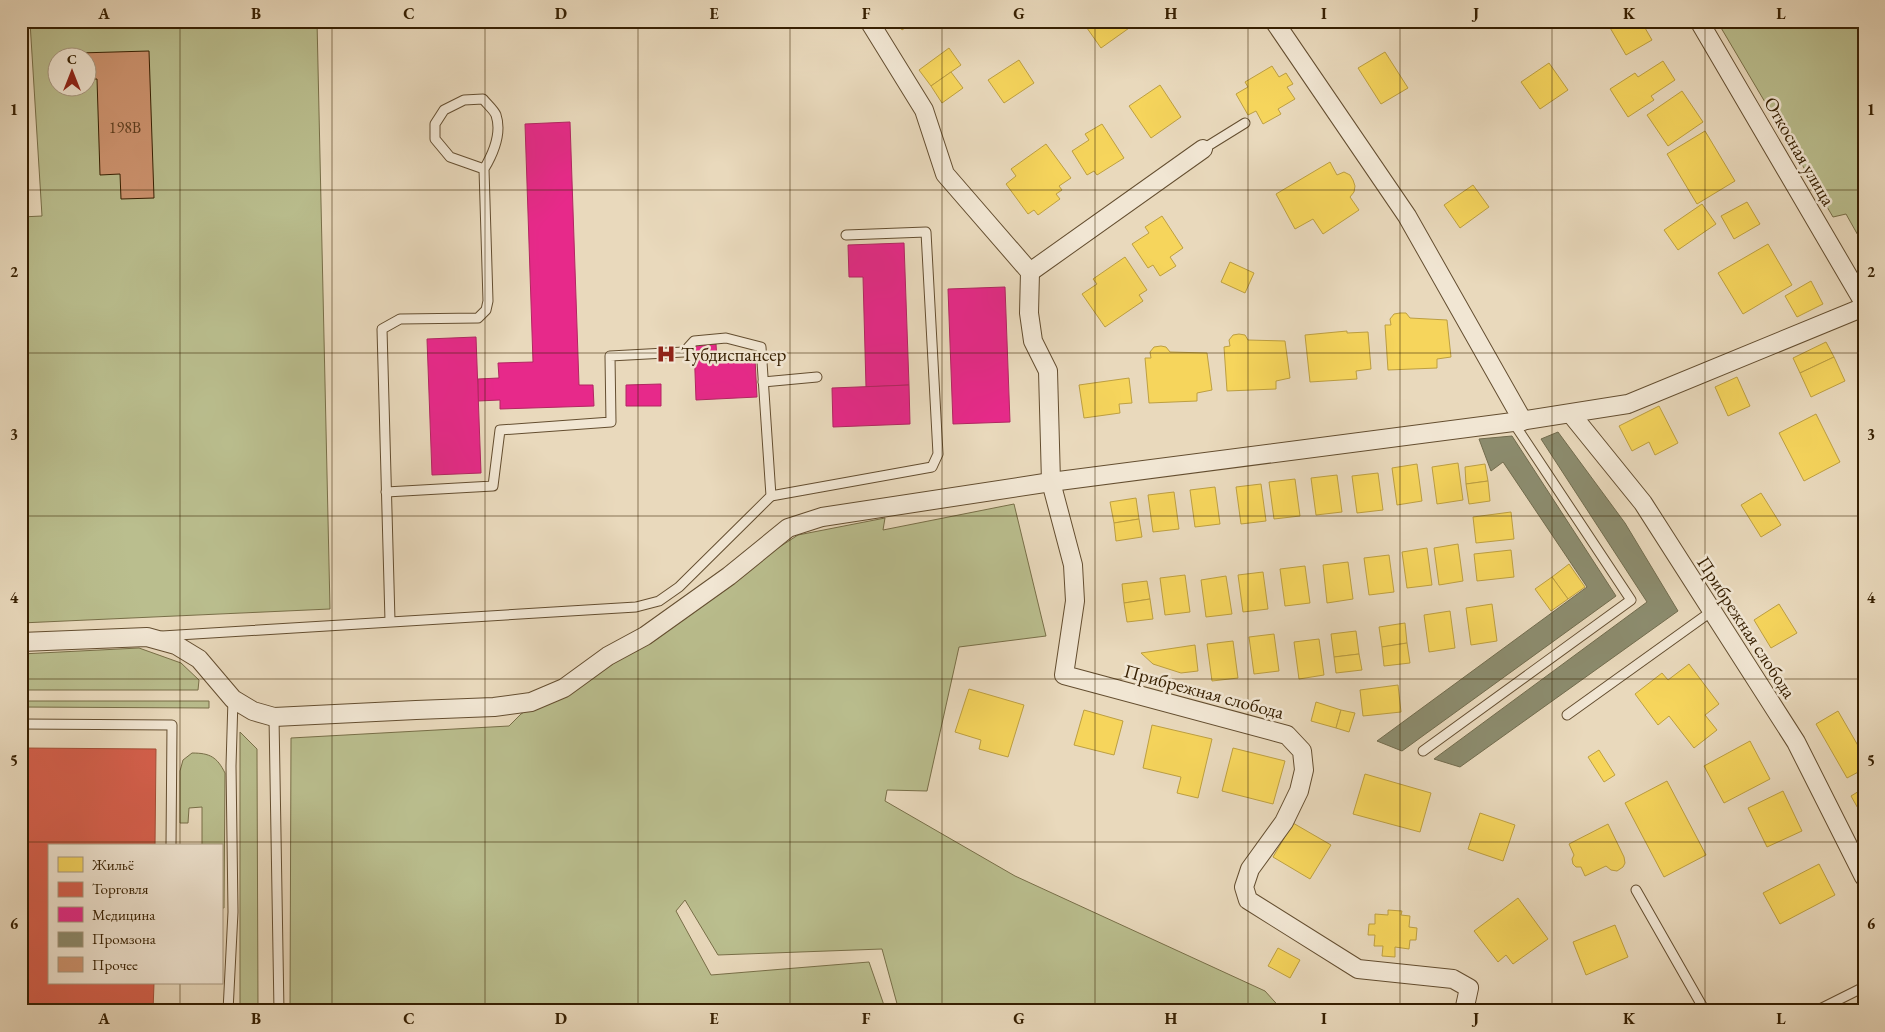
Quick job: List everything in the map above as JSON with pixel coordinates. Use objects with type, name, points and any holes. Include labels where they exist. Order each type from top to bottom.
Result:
[{"type":"street","points":[[869,21],[924,110],[945,174],[1030,272],[1029,313],[1033,341],[1048,371],[1051,482]]},
{"type":"street","points":[[1274,21],[1407,216],[1518,422]]},
{"type":"street","name":"Откосная улица","points":[[1700,21],[1864,303]]},
{"type":"street","points":[[1030,272],[1203,149]]},
{"type":"street","points":[[21,642],[147,637],[176,645],[199,659],[233,699],[253,711],[274,717],[425,709],[494,708],[531,702],[564,688],[608,656],[645,636],[730,576],[788,528],[822,517],[1051,482],[1518,422],[1628,404],[1864,307]]},
{"type":"street","name":"Прибрежная слобода","points":[[1571,414],[1643,503],[1796,742],[1864,877]]},
{"type":"street","name":"Прибрежная слобода","points":[[1051,482],[1073,565],[1074,601],[1064,676],[1287,735],[1302,751],[1304,770],[1299,791],[1284,822],[1250,869],[1244,887],[1248,900],[1358,969],[1453,979],[1469,988],[1464,1011]]},
{"type":"lane","points":[[390,622],[382,329],[400,319],[478,318],[486,310],[488,301],[484,169],[494,153],[498,129],[496,114],[483,100],[464,100],[444,110],[435,124],[435,139],[450,157],[484,169]]},
{"type":"lane","points":[[1203,149],[1245,123]]},
{"type":"lane","points":[[147,637],[636,607],[659,601],[679,587],[771,496],[932,467],[938,454],[926,232],[846,235]]},
{"type":"lane","points":[[386,492],[493,486],[500,430],[611,422],[610,356],[684,352],[694,340],[726,338],[761,347],[771,496]]},
{"type":"lane","points":[[763,382],[817,377]]},
{"type":"lane","points":[[1423,752],[1631,600],[1518,422]]},
{"type":"lane","points":[[1567,715],[1712,611]]},
{"type":"lane","points":[[228,1011],[232,912],[231,766],[233,699]]},
{"type":"lane","points":[[274,717],[279,1011]]},
{"type":"lane","points":[[21,724],[172,725],[171,844]]},
{"type":"lane","points":[[1636,890],[1701,1010]]},
{"type":"lane","points":[[1816,1011],[1864,987]]},
{"type":"green space","points":[[21,21],[317,21],[330,609],[21,623],[21,217],[42,216],[30,22]]},
{"type":"green space","points":[[1717,21],[1864,21],[1864,246],[1846,214],[1833,217]]},
{"type":"green space","points":[[1014,504],[1046,636],[959,647],[927,791],[887,790],[885,801],[1015,876],[1265,991],[1283,1011],[899,1011],[882,949],[718,955],[685,900],[676,911],[711,975],[869,962],[886,1011],[290,1011],[291,738],[509,726],[521,714],[798,535],[885,518],[883,530]]},
{"type":"green space","points":[[139,648],[181,663],[199,680],[198,690],[21,690],[21,654]]},
{"type":"green space","points":[[21,701],[209,701],[209,708],[21,707]]},
{"type":"green space","points":[[240,732],[257,749],[258,1011],[240,1011]]},
{"type":"green space","points":[[192,753],[208,755],[219,763],[225,773],[224,908],[222,908],[222,844],[202,844],[202,807],[189,808],[188,823],[180,823],[180,771],[183,760]]},
{"type":"building: Жильё","points":[[897,21],[915,21],[902,30]]},
{"type":"building: Жильё","points":[[1082,21],[1139,21],[1101,48]]},
{"type":"building: Жильё","points":[[1616,21],[1641,21],[1652,40],[1626,55],[1609,26]]},
{"type":"building: Жильё","points":[[949,48],[961,65],[931,86],[919,70]]},
{"type":"building: Жильё","points":[[1385,52],[1408,88],[1381,104],[1358,68]]},
{"type":"building: Жильё","points":[[1019,60],[1034,83],[1004,103],[988,80]]},
{"type":"building: Жильё","points":[[1663,61],[1675,80],[1651,96],[1654,100],[1628,117],[1610,89],[1635,73],[1638,77]]},
{"type":"building: Жильё","points":[[1549,63],[1568,90],[1540,109],[1521,82]]},
{"type":"building: Жильё","points":[[1272,66],[1279,77],[1286,73],[1293,84],[1287,87],[1295,99],[1278,109],[1281,114],[1263,124],[1256,111],[1248,115],[1236,94],[1248,87],[1245,82]]},
{"type":"building: Жильё","points":[[951,72],[963,88],[942,103],[931,86]]},
{"type":"building: Жильё","points":[[1160,85],[1181,117],[1151,138],[1129,106]]},
{"type":"building: Жильё","points":[[1682,91],[1703,122],[1668,146],[1647,115]]},
{"type":"building: Жильё","points":[[1102,124],[1124,158],[1097,175],[1094,171],[1087,175],[1072,151],[1089,140],[1085,134]]},
{"type":"building: Жильё","points":[[1705,131],[1735,181],[1697,204],[1667,154]]},
{"type":"building: Жильё","points":[[1046,144],[1071,178],[1059,186],[1062,190],[1056,194],[1060,199],[1038,215],[1034,210],[1028,214],[1006,184],[1016,176],[1011,169]]},
{"type":"building: Жильё","points":[[1330,162],[1337,175],[1344,172],[1350,175],[1355,186],[1354,192],[1350,197],[1359,210],[1323,234],[1313,219],[1295,229],[1276,194]]},
{"type":"building: Жильё","points":[[1473,185],[1489,207],[1460,228],[1444,205]]},
{"type":"building: Жильё","points":[[1747,202],[1760,224],[1734,239],[1721,216]]},
{"type":"building: Жильё","points":[[1702,204],[1716,224],[1678,250],[1664,230]]},
{"type":"building: Жильё","points":[[1162,216],[1183,248],[1170,257],[1176,266],[1160,276],[1153,265],[1148,268],[1132,244],[1149,233],[1145,227]]},
{"type":"building: Жильё","points":[[1768,244],[1792,285],[1743,314],[1718,273]]},
{"type":"building: Жильё","points":[[1125,257],[1147,290],[1139,295],[1143,301],[1105,327],[1082,294],[1097,284],[1093,279]]},
{"type":"building: Жильё","points":[[1230,262],[1254,273],[1245,293],[1221,282]]},
{"type":"building: Жильё","points":[[1811,281],[1823,304],[1797,317],[1785,296]]},
{"type":"building: Жильё","points":[[1406,313],[1410,318],[1447,320],[1451,357],[1437,359],[1437,368],[1388,370],[1385,325],[1391,325],[1390,319],[1394,314]]},
{"type":"building: Жильё","points":[[1347,331],[1347,333],[1368,332],[1371,369],[1356,371],[1357,379],[1310,382],[1305,335]]},
{"type":"building: Жильё","points":[[1233,335],[1245,335],[1248,340],[1285,341],[1290,378],[1276,381],[1276,389],[1227,391],[1224,347],[1230,346],[1229,340]]},
{"type":"building: Жильё","points":[[1826,342],[1834,357],[1800,373],[1793,358]]},
{"type":"building: Жильё","points":[[1154,347],[1166,347],[1170,352],[1207,353],[1212,390],[1197,393],[1197,401],[1149,403],[1145,358],[1151,358],[1150,352]]},
{"type":"building: Жильё","points":[[1834,357],[1845,381],[1811,397],[1800,373]]},
{"type":"building: Жильё","points":[[1737,377],[1750,406],[1728,416],[1715,387]]},
{"type":"building: Жильё","points":[[1129,378],[1132,403],[1119,404],[1120,413],[1084,418],[1079,385]]},
{"type":"building: Жильё","points":[[1659,406],[1678,443],[1655,455],[1649,442],[1632,451],[1619,426]]},
{"type":"building: Жильё","points":[[1816,414],[1840,462],[1804,481],[1779,433]]},
{"type":"building: Жильё","points":[[1458,463],[1463,500],[1437,504],[1432,467]]},
{"type":"building: Жильё","points":[[1417,464],[1422,501],[1397,505],[1392,468]]},
{"type":"building: Жильё","points":[[1485,464],[1488,481],[1466,484],[1465,467]]},
{"type":"building: Жильё","points":[[1378,473],[1383,510],[1357,513],[1352,476]]},
{"type":"building: Жильё","points":[[1337,475],[1342,512],[1316,515],[1311,478]]},
{"type":"building: Жильё","points":[[1295,479],[1300,516],[1274,519],[1269,482]]},
{"type":"building: Жильё","points":[[1488,481],[1490,501],[1469,504],[1466,484]]},
{"type":"building: Жильё","points":[[1261,484],[1266,521],[1241,524],[1236,487]]},
{"type":"building: Жильё","points":[[1215,487],[1220,524],[1195,527],[1190,490]]},
{"type":"building: Жильё","points":[[1174,492],[1179,529],[1153,532],[1148,495]]},
{"type":"building: Жильё","points":[[1761,493],[1781,525],[1761,537],[1741,505]]},
{"type":"building: Жильё","points":[[1136,498],[1139,519],[1114,523],[1110,502]]},
{"type":"building: Жильё","points":[[1511,512],[1514,539],[1476,543],[1473,517]]},
{"type":"building: Жильё","points":[[1139,519],[1142,537],[1116,541],[1114,523]]},
{"type":"building: Жильё","points":[[1458,544],[1463,581],[1439,585],[1434,548]]},
{"type":"building: Жильё","points":[[1427,548],[1432,585],[1407,588],[1402,552]]},
{"type":"building: Жильё","points":[[1511,550],[1514,577],[1477,581],[1474,554]]},
{"type":"building: Жильё","points":[[1389,555],[1394,592],[1369,595],[1364,558]]},
{"type":"building: Жильё","points":[[1348,562],[1353,599],[1327,603],[1323,565]]},
{"type":"building: Жильё","points":[[1569,564],[1585,587],[1568,599],[1552,577]]},
{"type":"building: Жильё","points":[[1305,566],[1310,603],[1285,606],[1280,569]]},
{"type":"building: Жильё","points":[[1263,572],[1268,609],[1243,612],[1238,575]]},
{"type":"building: Жильё","points":[[1185,575],[1190,612],[1165,615],[1160,578]]},
{"type":"building: Жильё","points":[[1226,576],[1232,614],[1206,617],[1201,580]]},
{"type":"building: Жильё","points":[[1552,577],[1568,599],[1551,611],[1535,589]]},
{"type":"building: Жильё","points":[[1147,581],[1150,599],[1124,603],[1122,584]]},
{"type":"building: Жильё","points":[[1150,599],[1153,619],[1127,622],[1124,603]]},
{"type":"building: Жильё","points":[[1492,604],[1497,641],[1471,645],[1466,608]]},
{"type":"building: Жильё","points":[[1779,604],[1797,633],[1771,648],[1754,620]]},
{"type":"building: Жильё","points":[[1450,611],[1455,648],[1429,652],[1424,615]]},
{"type":"building: Жильё","points":[[1405,623],[1407,643],[1382,647],[1379,627]]},
{"type":"building: Жильё","points":[[1356,631],[1359,654],[1334,657],[1331,634]]},
{"type":"building: Жильё","points":[[1274,634],[1279,671],[1254,674],[1249,637]]},
{"type":"building: Жильё","points":[[1319,639],[1324,675],[1299,679],[1294,642]]},
{"type":"building: Жильё","points":[[1233,641],[1238,678],[1212,681],[1207,644]]},
{"type":"building: Жильё","points":[[1407,643],[1410,663],[1384,666],[1382,647]]},
{"type":"building: Жильё","points":[[1195,645],[1198,671],[1181,673],[1153,664],[1141,653]]},
{"type":"building: Жильё","points":[[1359,654],[1362,670],[1336,673],[1334,657]]},
{"type":"building: Жильё","points":[[1689,664],[1719,704],[1705,715],[1717,730],[1694,748],[1669,716],[1658,725],[1635,694],[1662,673],[1668,680]]},
{"type":"building: Жильё","points":[[1398,685],[1401,712],[1363,716],[1360,690]]},
{"type":"building: Жильё","points":[[969,689],[1024,705],[1008,757],[979,749],[981,740],[955,732]]},
{"type":"building: Жильё","points":[[1316,702],[1341,710],[1336,728],[1311,721]]},
{"type":"building: Жильё","points":[[1084,710],[1123,721],[1114,755],[1074,745]]},
{"type":"building: Жильё","points":[[1341,710],[1355,713],[1349,732],[1336,728]]},
{"type":"building: Жильё","points":[[1838,711],[1864,756],[1864,769],[1847,778],[1816,724]]},
{"type":"building: Жильё","points":[[1152,725],[1212,739],[1198,798],[1177,793],[1181,777],[1143,768]]},
{"type":"building: Жильё","points":[[1750,741],[1770,779],[1724,803],[1704,766]]},
{"type":"building: Жильё","points":[[1233,748],[1285,761],[1273,804],[1222,791]]},
{"type":"building: Жильё","points":[[1599,750],[1615,775],[1604,782],[1588,757]]},
{"type":"building: Жильё","points":[[1365,774],[1431,793],[1420,832],[1353,814]]},
{"type":"building: Жильё","points":[[1667,781],[1706,855],[1664,877],[1625,803]]},
{"type":"building: Жильё","points":[[1864,788],[1864,819],[1851,796]]},
{"type":"building: Жильё","points":[[1783,791],[1802,831],[1767,847],[1748,808]]},
{"type":"building: Жильё","points":[[1480,813],[1515,825],[1503,861],[1468,849]]},
{"type":"building: Жильё","points":[[1293,823],[1331,845],[1310,879],[1273,857]]},
{"type":"building: Жильё","points":[[1608,824],[1625,863],[1617,871],[1611,870],[1606,866],[1585,876],[1581,867],[1576,867],[1573,864],[1572,859],[1574,855],[1569,844]]},
{"type":"building: Жильё","points":[[1819,864],[1835,895],[1780,924],[1763,893]]},
{"type":"building: Жильё","points":[[1518,898],[1548,939],[1513,964],[1506,955],[1498,962],[1474,931]]},
{"type":"building: Жильё","points":[[1388,910],[1402,911],[1401,915],[1410,916],[1409,927],[1417,928],[1416,940],[1410,940],[1409,949],[1395,947],[1395,957],[1382,956],[1383,946],[1374,946],[1375,935],[1368,935],[1369,924],[1375,924],[1375,914],[1388,915]]},
{"type":"building: Жильё","points":[[1615,925],[1628,957],[1586,975],[1573,942]]},
{"type":"building: Жильё","points":[[1278,948],[1300,960],[1290,978],[1268,966]]},
{"type":"building: Торговля","points":[[21,748],[156,749],[155,844],[48,844],[48,984],[154,984],[153,1011],[21,1011]]},
{"type":"building: Медицина","points":[[570,122],[579,385],[593,385],[594,406],[500,409],[500,400],[478,401],[478,379],[499,378],[498,363],[533,362],[525,124]]},
{"type":"building: Медицина","points":[[21,137],[25,217],[21,217]]},
{"type":"building: Медицина","points":[[904,243],[909,385],[866,387],[863,277],[849,277],[848,245]]},
{"type":"building: Медицина","points":[[1005,287],[1010,422],[953,424],[948,289]]},
{"type":"building: Медицина","points":[[476,337],[481,473],[432,475],[427,339]]},
{"type":"building: Медицина","points":[[716,344],[717,360],[755,359],[757,397],[696,400],[694,345]]},
{"type":"building: Медицина","points":[[661,384],[661,406],[626,406],[626,385]]},
{"type":"building: Медицина","points":[[909,385],[910,424],[833,427],[832,388]]},
{"type":"building: Промзона","points":[[1558,432],[1625,523],[1678,611],[1460,767],[1434,759],[1647,602],[1541,439]]},
{"type":"building: Промзона","points":[[1512,436],[1616,596],[1402,751],[1377,741],[1587,587],[1503,462],[1491,471],[1479,439]]},
{"type":"building: Прочее","points":[[149,51],[154,198],[121,199],[120,174],[100,175],[98,52]]},
{"type":"place","name":"Тубдиспансер","points":[[666,354]]}]
